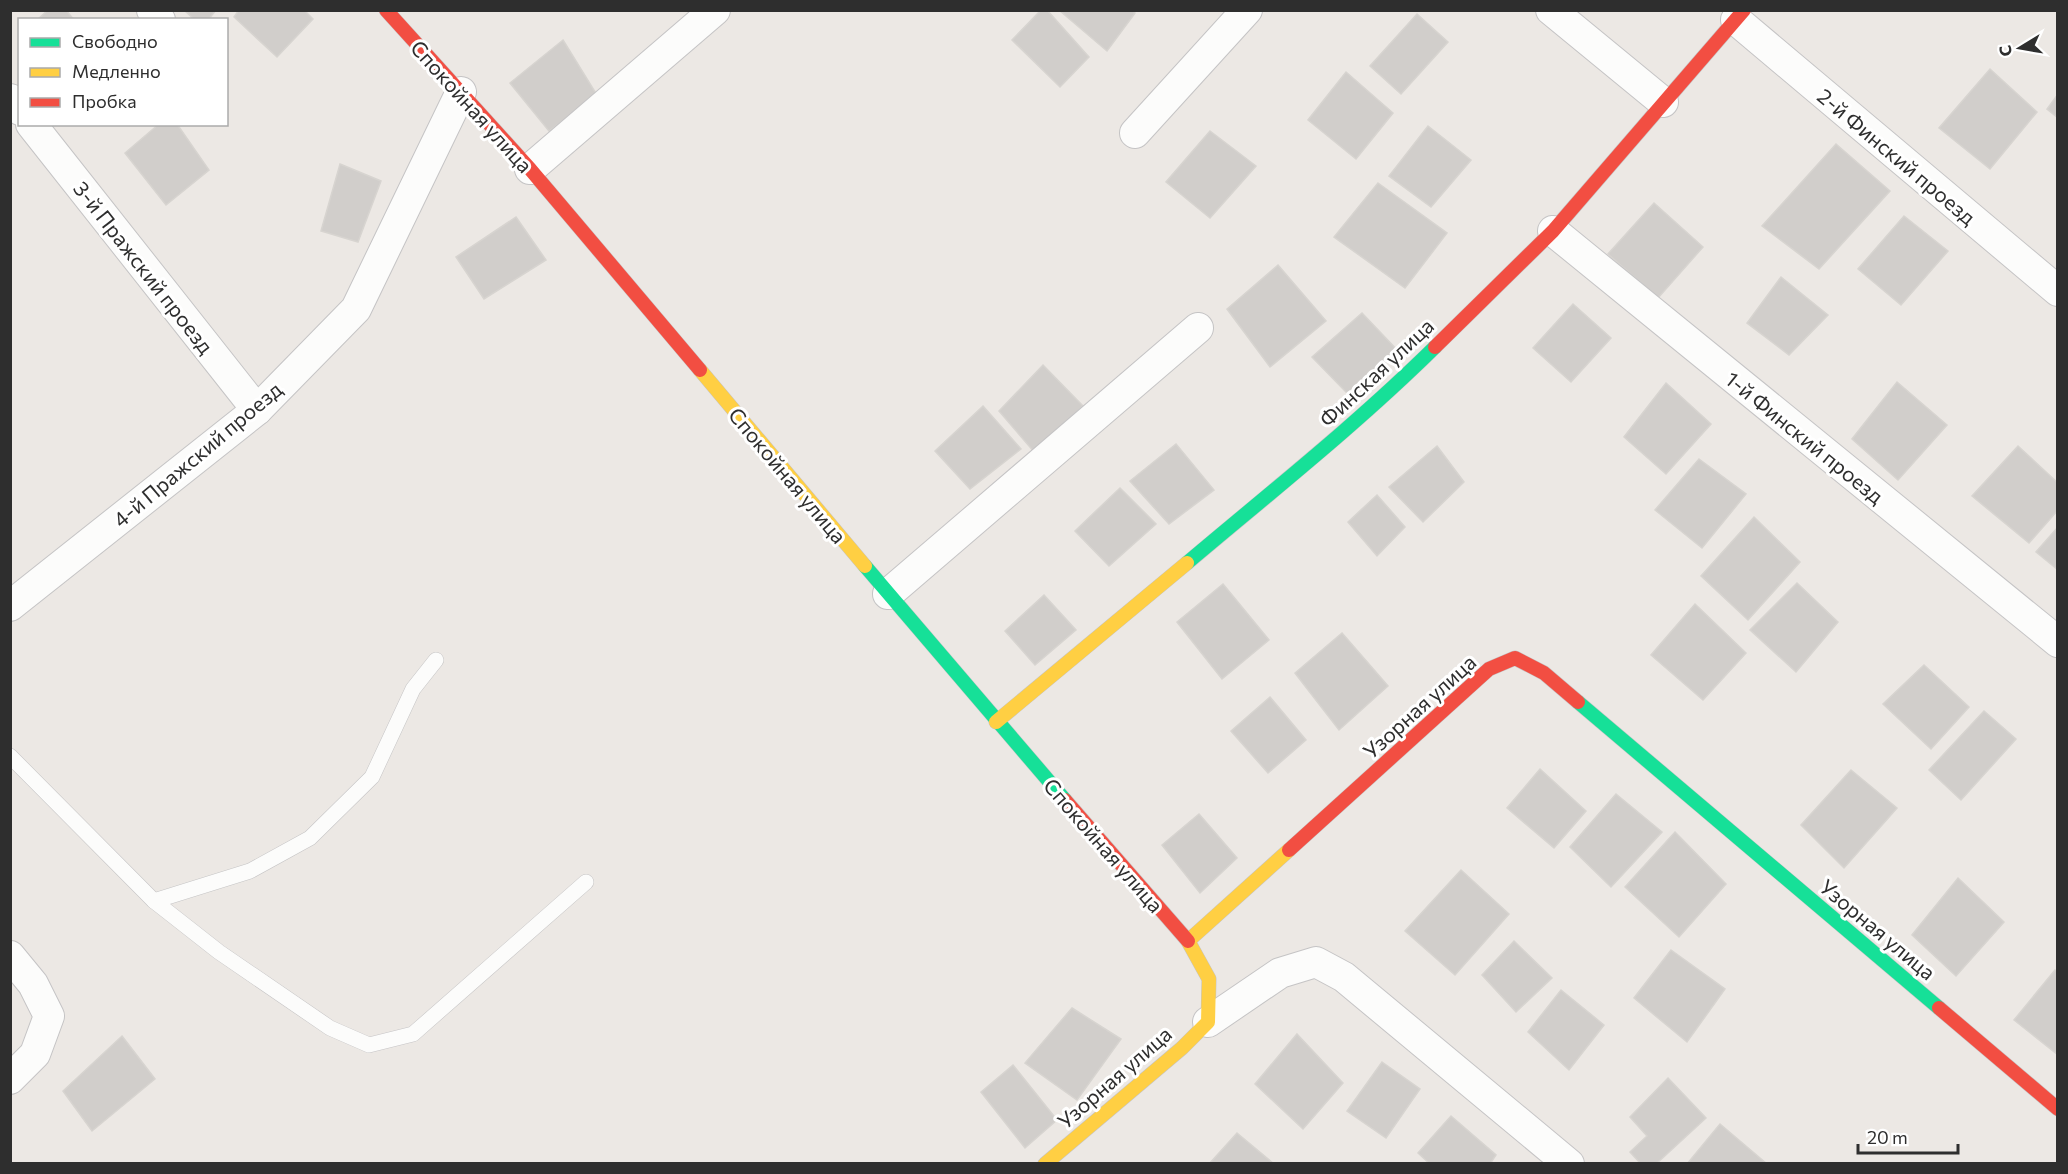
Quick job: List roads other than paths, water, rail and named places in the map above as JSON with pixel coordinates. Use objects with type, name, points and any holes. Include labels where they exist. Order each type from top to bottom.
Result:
[{"type":"street","name":"Спокойная улица","points":[[386,10],[530,169],[996,722],[1188,941]]},
{"type":"street","points":[[530,169],[715,10]]},
{"type":"street","points":[[1135,133],[1247,10]]},
{"type":"street","points":[[1551,10],[1663,102]]},
{"type":"street","name":"Финская улица","points":[[996,722],[1396,386],[1553,231],[1740,15]]},
{"type":"street","name":"2-й Финский проезд","points":[[1740,15],[2058,291]]},
{"type":"street","name":"4-й Пражский проезд","points":[[10,606],[257,410],[356,309],[461,92]]},
{"type":"street","name":"3-й Пражский проезд","points":[[33,126],[257,410]]},
{"type":"street","name":"1-й Финский проезд","points":[[1553,231],[2058,642]]},
{"type":"street","points":[[888,594],[1198,328]]},
{"type":"street","name":"Узорная улица","points":[[1188,941],[1489,669],[1515,658],[1544,673],[2058,1108]]},
{"type":"street","points":[[1188,941],[1209,979],[1208,1022]]},
{"type":"street","points":[[10,956],[33,984],[49,1016],[35,1054],[10,1079]]},
{"type":"street","points":[[1208,1022],[1280,973],[1316,962],[1344,977],[1569,1164]]},
{"type":"street","name":"Узорная улица","points":[[1045,1164],[1182,1048],[1208,1022]]},
{"type":"lane","points":[[154,901],[250,871],[310,838],[372,777],[413,689],[436,660]]},
{"type":"lane","points":[[10,756],[154,901],[219,952],[321,1021],[369,1046],[413,1034],[586,882]]}]
